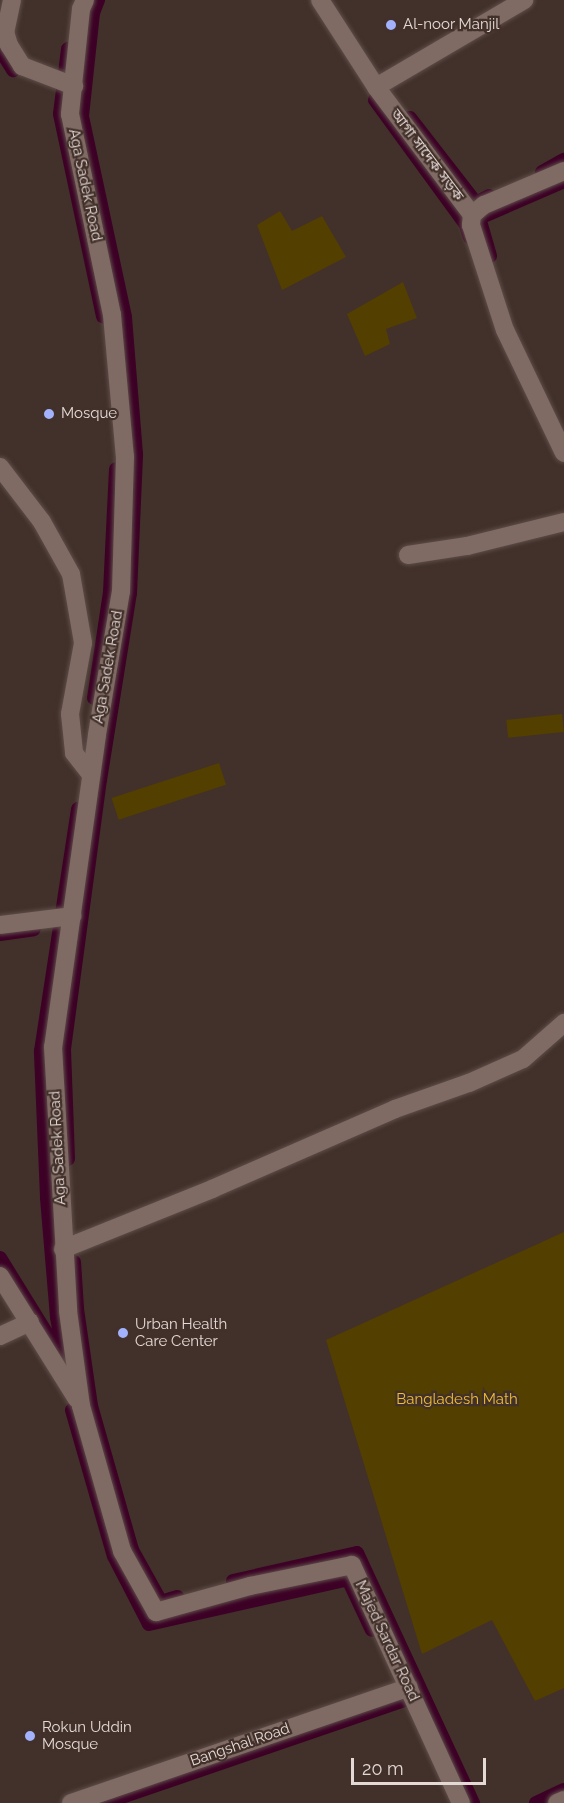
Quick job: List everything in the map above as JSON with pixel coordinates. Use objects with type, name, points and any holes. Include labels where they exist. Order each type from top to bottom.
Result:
[{"type":"street","points":[[12,0],[5,32],[9,45],[22,66],[74,86]]},
{"type":"street","name":"Aga Sadek Road","points":[[85,0],[81,9],[70,114],[112,315],[125,457],[121,591],[91,775],[53,1047],[63,1249],[68,1311],[81,1406],[122,1551],[156,1612]]},
{"type":"street","name":"আগা সাদেক সড়ক","points":[[320,0],[376,87],[472,215],[471,225],[505,330],[564,453]]},
{"type":"street","points":[[376,87],[524,0]]},
{"type":"street","points":[[472,215],[484,205],[564,171]]},
{"type":"street","points":[[0,466],[42,522],[71,574],[83,643],[70,714],[74,753],[91,775]]},
{"type":"street","points":[[408,555],[467,546],[564,522]]},
{"type":"street","points":[[0,925],[72,916]]},
{"type":"street","points":[[63,1249],[212,1190],[395,1109],[469,1083],[523,1059],[564,1023]]},
{"type":"street","points":[[0,1276],[81,1406]]},
{"type":"street","points":[[0,1336],[30,1322]]},
{"type":"street","name":"Majed Sardar Road","points":[[156,1612],[250,1586],[352,1565],[461,1803]]},
{"type":"street","name":"Bangshal Road","points":[[71,1803],[409,1687]]},
{"type":"street","points":[[557,1803],[564,1800]]},
{"type":"green space","points":[[280,211],[292,231],[322,216],[346,257],[282,290],[257,225]]},
{"type":"green space","points":[[403,282],[417,318],[386,329],[390,344],[365,356],[347,314]]},
{"type":"green space","points":[[562,714],[564,732],[508,738],[506,720]]},
{"type":"green space","points":[[219,763],[226,785],[119,820],[112,798]]},
{"type":"green space","name":"Bangladesh Math","points":[[564,1232],[564,1688],[535,1701],[492,1620],[422,1654],[326,1340]]},
{"type":"waterway","points":[[68,1159],[64,1049],[100,780],[130,593],[136,454],[125,317],[82,116],[93,13],[98,0]]},
{"type":"waterway","points":[[0,49],[13,70]]},
{"type":"waterway","points":[[68,49],[60,114],[103,316]]},
{"type":"waterway","points":[[375,100],[466,225],[470,237]]},
{"type":"waterway","points":[[410,118],[476,203],[489,196]]},
{"type":"waterway","points":[[542,172],[564,160]]},
{"type":"waterway","points":[[490,256],[479,218],[564,181]]},
{"type":"waterway","points":[[94,698],[110,592],[116,469]]},
{"type":"waterway","points":[[65,1362],[57,1317],[47,1197],[41,1051],[78,809]]},
{"type":"waterway","points":[[0,934],[34,929]]},
{"type":"waterway","points":[[0,1258],[60,1355]]},
{"type":"waterway","points":[[74,1262],[77,1309],[91,1406],[132,1550],[161,1602],[177,1597]]},
{"type":"waterway","points":[[72,1410],[114,1556],[149,1624],[348,1579],[372,1630]]},
{"type":"waterway","points":[[233,1581],[357,1553],[473,1803]]},
{"type":"waterway","points":[[104,1803],[405,1700]]},
{"type":"waterway","points":[[536,1803],[564,1790]]},
{"type":"place","name":"Al-noor Manjil","points":[[391,25]]},
{"type":"place","name":"Mosque","points":[[49,414]]},
{"type":"place","name":"Urban Health Care Center","points":[[123,1333]]},
{"type":"place","name":"Rokun Uddin Mosque","points":[[30,1736]]}]
